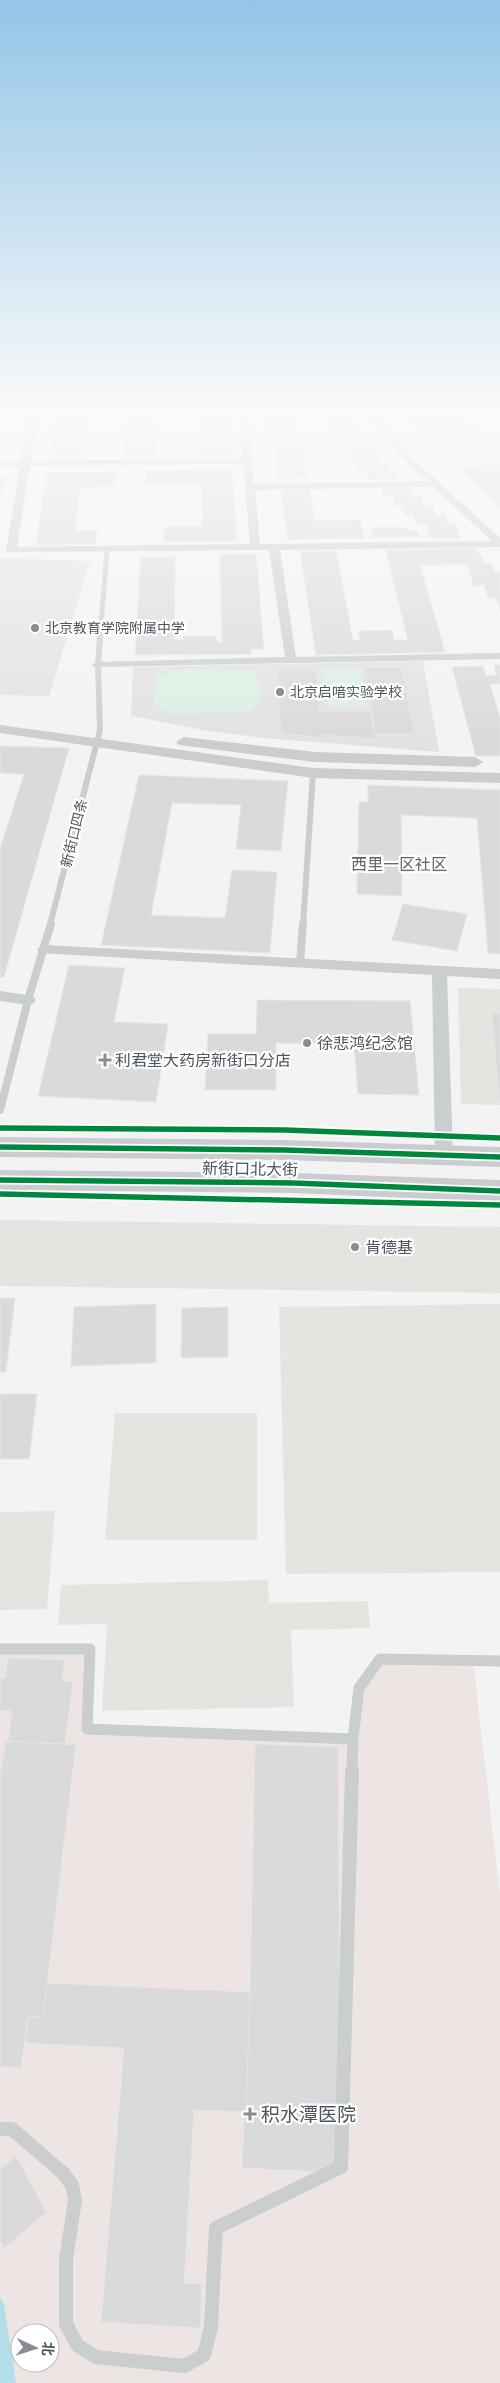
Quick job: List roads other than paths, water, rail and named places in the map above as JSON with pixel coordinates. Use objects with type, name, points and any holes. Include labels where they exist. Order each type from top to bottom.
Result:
[{"type":"main road","name":"新街口北大街","points":[[0,1148],[285,1150],[500,1157]]},
{"type":"main road","name":"新街口北大街","points":[[0,1180],[293,1183],[500,1192]]},
{"type":"street","points":[[14,523],[10,550],[274,547],[498,540]]},
{"type":"street","points":[[254,523],[256,547]]},
{"type":"street","points":[[479,523],[498,540]]},
{"type":"street","points":[[274,547],[291,660]]},
{"type":"street","points":[[98,665],[500,656]]},
{"type":"street","points":[[0,714],[98,737],[313,773],[500,778]]},
{"type":"street","points":[[0,729],[315,757],[490,762]]},
{"type":"street","points":[[44,950],[500,974]]},
{"type":"street","points":[[439,970],[444,1155]]},
{"type":"street","points":[[0,996],[28,1000]]},
{"type":"lane","name":"新街口四条","points":[[0,1110],[28,1000],[44,950],[98,737],[98,665],[107,550]]},
{"type":"lane","points":[[300,963],[313,773]]},
{"type":"lane","points":[[0,1649],[90,1649],[87,1729],[352,1739]]},
{"type":"lane","points":[[0,2129],[12,2130],[63,2173],[72,2185],[75,2200],[66,2260],[66,2324],[78,2346],[96,2357],[184,2366],[204,2355],[211,2327],[216,2228],[341,2167],[352,1739],[359,1688],[380,1658],[500,1661]]},
{"type":"water","points":[[0,2297],[4,2304],[10,2344],[10,2373],[14,2373],[16,2383],[0,2383]]},
{"type":"place","name":"北京教育学院附属中学","points":[[35,628]]},
{"type":"place","name":"北京启喑实验学校","points":[[280,692]]},
{"type":"place","name":"徐悲鸿纪念馆","points":[[307,1043]]},
{"type":"place","name":"利君堂大药房新街口分店","points":[[105,1060]]},
{"type":"place","name":"肯德基","points":[[355,1247]]},
{"type":"place","name":"积水潭医院","points":[[250,2114]]},
{"type":"district","name":"西里一区社区","points":[[399,864]]}]
